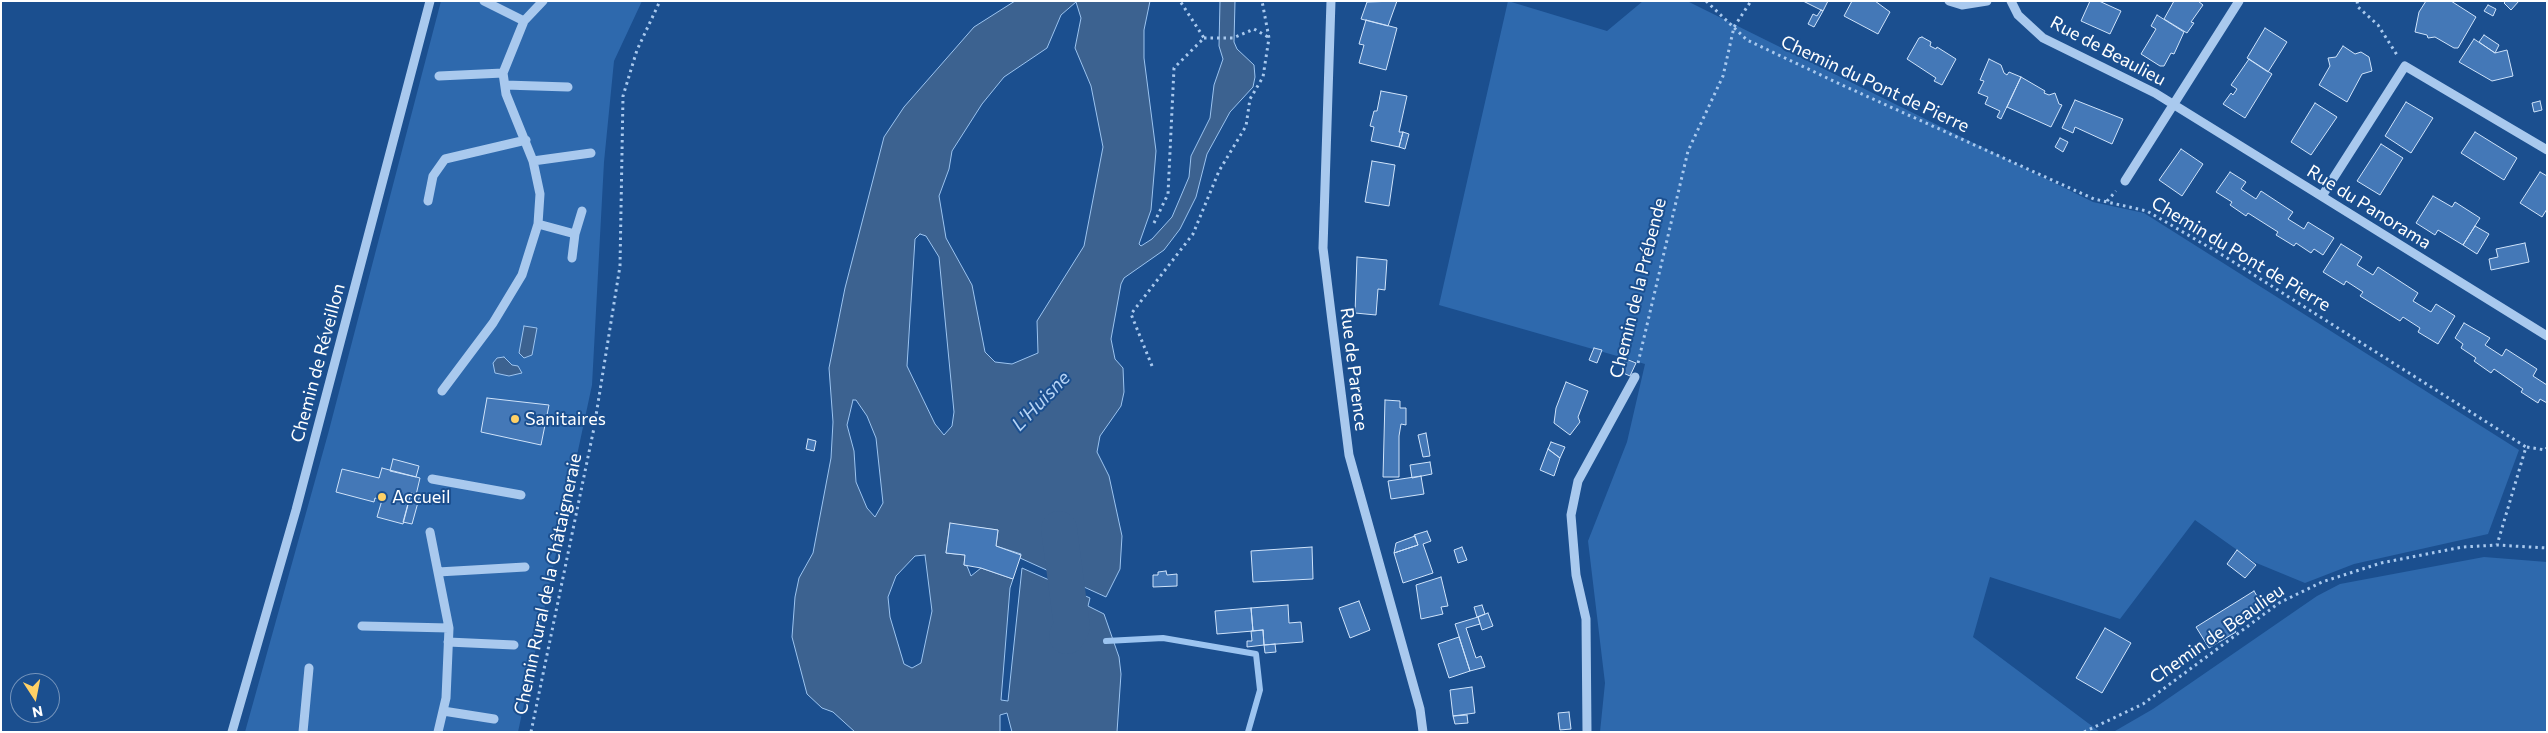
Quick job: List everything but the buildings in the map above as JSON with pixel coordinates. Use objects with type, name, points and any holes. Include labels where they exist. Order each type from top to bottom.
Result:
[{"type":"street","name":"Chemin de Réveillon","points":[[232,732],[296,510],[430,1]]},
{"type":"street","points":[[484,1],[524,21]]},
{"type":"street","points":[[442,391],[493,322],[522,275],[538,224],[540,194],[533,161],[506,94],[503,73],[524,21],[543,1]]},
{"type":"street","name":"Rue de Parence","points":[[1331,1],[1323,248],[1332,321],[1349,455],[1420,709],[1423,732]]},
{"type":"street","points":[[1948,1],[1962,5],[1987,1]]},
{"type":"street","name":"Rue de Beaulieu","points":[[2011,1],[2018,15],[2043,38],[2155,93],[2174,105]]},
{"type":"street","name":"Rue de Beaulieu","points":[[2125,181],[2239,1]]},
{"type":"street","points":[[2322,196],[2405,66],[2547,150]]},
{"type":"street","points":[[439,76],[503,73]]},
{"type":"street","points":[[505,84],[568,87]]},
{"type":"street","name":"Rue du Panorama","points":[[2174,105],[2547,336]]},
{"type":"street","points":[[428,201],[433,176],[445,159],[526,140]]},
{"type":"street","points":[[533,161],[591,153]]},
{"type":"street","points":[[572,258],[582,211]]},
{"type":"street","points":[[538,224],[576,234]]},
{"type":"street","name":"Chemin de la Prébende","points":[[1587,732],[1586,619],[1576,575],[1571,515],[1578,481],[1635,377]]},
{"type":"street","points":[[432,479],[521,495]]},
{"type":"street","points":[[430,532],[449,628],[446,698],[438,732]]},
{"type":"street","points":[[438,572],[525,567]]},
{"type":"street","points":[[362,626],[449,628]]},
{"type":"street","points":[[448,642],[514,645]]},
{"type":"street","points":[[303,732],[309,668]]},
{"type":"street","points":[[443,711],[494,719]]},
{"type":"path","name":"Chemin Rural de la Châtaigneraie","points":[[531,732],[594,428],[620,266],[623,96],[637,50],[660,1]]},
{"type":"path","points":[[1180,1],[1204,38]]},
{"type":"path","points":[[1152,366],[1131,314],[1193,234],[1219,171],[1246,126],[1250,99],[1263,77],[1269,38],[1262,1]]},
{"type":"path","name":"Chemin du Pont de Pierre","points":[[1706,1],[1747,40],[2094,199],[2147,211],[2232,261],[2526,447]]},
{"type":"path","name":"Chemin de la Prébende","points":[[1635,377],[1688,151],[1724,76],[1734,27],[1751,1]]},
{"type":"path","points":[[2357,1],[2358,7],[2378,25],[2405,66]]},
{"type":"path","points":[[1154,223],[1168,194],[1174,68],[1204,38],[1234,38],[1254,30],[1269,38]]},
{"type":"path","points":[[2497,545],[2526,447],[2545,450],[2547,448]]},
{"type":"path","name":"Chemin de Beaulieu","points":[[2084,732],[2143,704],[2279,603],[2322,582],[2381,563],[2462,547],[2497,545],[2547,548]]},
{"type":"shaded area","points":[[441,1],[642,1],[614,61],[604,162],[592,385],[518,732],[245,732],[328,434]]},
{"type":"shaded area","points":[[1508,1],[1607,31],[1643,1],[1687,1],[2093,202],[2144,213],[2519,450],[2488,534],[2354,564],[2305,583],[2254,562],[2195,520],[2120,619],[1990,577],[1973,637],[2100,732],[1600,732],[1605,683],[1588,541],[1627,442],[1645,364],[1439,305]]},
{"type":"shaded area","points":[[2484,557],[2547,562],[2547,732],[2107,732],[2115,731],[2153,709],[2317,596],[2340,584]]},
{"type":"water","name":"L'Huisne","points":[[1015,1],[1150,1],[1144,30],[1144,58],[1156,151],[1151,210],[1139,244],[1141,246],[1152,239],[1172,217],[1189,177],[1191,156],[1210,118],[1214,85],[1223,59],[1219,46],[1220,1],[1235,1],[1234,42],[1237,49],[1254,65],[1255,77],[1253,87],[1230,112],[1207,154],[1196,197],[1180,229],[1164,250],[1124,278],[1121,284],[1111,339],[1115,359],[1123,368],[1124,392],[1121,406],[1100,436],[1097,452],[1109,476],[1122,536],[1120,569],[1106,597],[1020,558],[1021,554],[996,546],[998,530],[950,524],[946,553],[965,555],[964,565],[967,566],[971,576],[981,568],[1013,579],[1010,588],[1001,700],[1008,701],[1022,568],[1090,598],[1088,606],[1104,614],[1119,657],[1121,674],[1117,732],[1012,732],[1007,713],[1000,715],[1000,732],[855,732],[833,712],[822,708],[807,694],[792,637],[795,597],[799,578],[813,553],[831,458],[833,422],[829,368],[845,288],[884,137],[904,107],[974,27]],"holes":[[[1076,2],[1081,18],[1075,48],[1091,86],[1103,147],[1084,246],[1037,321],[1038,353],[1012,364],[995,362],[985,352],[972,285],[946,238],[939,196],[949,169],[952,151],[982,104],[1004,77],[1047,48],[1061,15]],[[920,234],[926,236],[939,257],[954,412],[952,426],[944,435],[935,424],[907,366],[915,239]],[[853,400],[856,400],[867,416],[876,438],[883,503],[875,517],[867,508],[856,482],[854,451],[847,425]],[[925,555],[932,611],[921,663],[912,668],[904,664],[890,617],[888,597],[896,576],[915,556]]]},
{"type":"water","points":[[524,326],[537,328],[532,355],[524,358],[519,353]]},
{"type":"water","points":[[504,357],[512,365],[518,366],[522,373],[509,376],[495,373],[493,363],[497,358]]},
{"type":"waterway","points":[[1059,529],[1072,627],[1067,636]]},
{"type":"waterway","points":[[1106,641],[1163,638],[1256,654],[1260,690],[1248,732]]},
{"type":"place","name":"Sanitaires","points":[[515,419]]},
{"type":"place","name":"Accueil","points":[[382,497]]}]
